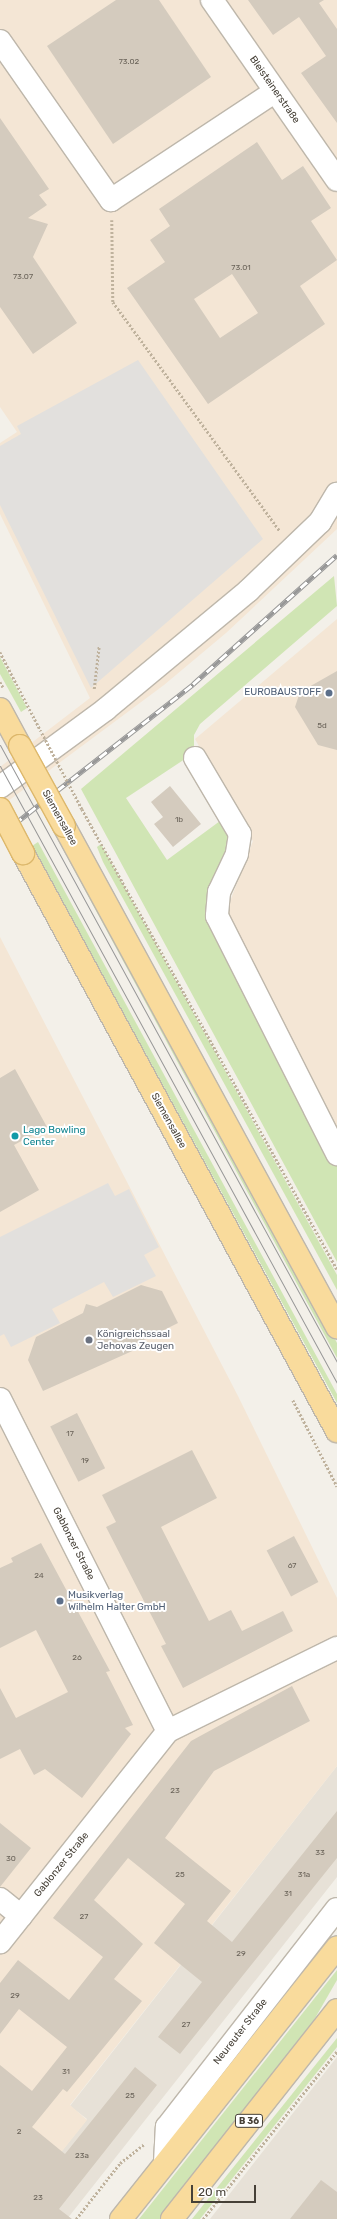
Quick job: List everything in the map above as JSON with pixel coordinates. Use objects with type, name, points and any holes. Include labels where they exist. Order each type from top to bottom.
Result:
[{"type":"main road","name":"Siemensallee","points":[[0,709],[337,1327]]},
{"type":"main road","name":"Siemensallee","points":[[0,809],[337,1431]]},
{"type":"main road","points":[[120,2219],[337,1947]]},
{"type":"main road","name":"B 36","points":[[172,2219],[337,2010]]},
{"type":"street","name":"Bleisteinerstraße","points":[[212,0],[274,92],[337,180]]},
{"type":"street","points":[[0,41],[111,200],[274,92]]},
{"type":"street","points":[[0,787],[106,709],[293,549],[320,522],[337,494]]},
{"type":"street","points":[[195,758],[240,834],[237,854],[219,892],[217,916],[337,1154]]},
{"type":"street","name":"Gablonzer Straße","points":[[0,1399],[168,1731]]},
{"type":"street","name":"Gablonzer Straße","points":[[0,1942],[168,1731],[337,1648]]},
{"type":"street","points":[[0,1899],[21,1916]]},
{"type":"street","name":"Neureuter Straße","points":[[167,2127],[337,1909]]},
{"type":"street","points":[[165,2162],[167,2127]]},
{"type":"path","points":[[111,200],[113,302],[293,549]]},
{"type":"path","points":[[99,646],[93,683],[106,709]]},
{"type":"path","points":[[0,652],[82,809],[337,1269]]},
{"type":"path","points":[[290,1394],[337,1486]]},
{"type":"path","points":[[203,2219],[337,2051]]},
{"type":"path","points":[[76,2219],[120,2163],[167,2127]]},
{"type":"shaded area","points":[[0,0],[337,0],[337,529],[226,633],[164,685],[0,807],[0,767],[90,698],[0,514],[0,443],[17,432],[0,407]]},
{"type":"shaded area","points":[[138,360],[263,539],[91,688],[0,505],[0,446],[21,434],[17,426]]},
{"type":"shaded area","points":[[337,619],[337,1132],[226,912],[253,841],[195,739]]},
{"type":"shaded area","points":[[0,937],[238,1396],[337,1598],[337,1766],[70,2105],[87,2120],[8,2219],[0,2219]]},
{"type":"shaded area","points":[[108,1183],[115,1196],[129,1189],[159,1247],[144,1255],[156,1276],[113,1297],[104,1282],[52,1309],[60,1323],[11,1347],[4,1334],[0,1336],[0,1237]]},
{"type":"shaded area","points":[[337,1766],[337,1877],[67,2219],[8,2219],[87,2119],[70,2106]]},
{"type":"shaded area","points":[[337,2057],[337,2219],[210,2219]]},
{"type":"green space","points":[[334,576],[337,606],[200,724],[194,735],[194,753],[126,798],[167,860],[220,821],[234,846],[213,891],[337,1164],[337,1262],[81,789]]},
{"type":"green space","points":[[0,657],[27,708],[21,712],[0,674]]},
{"type":"green space","points":[[57,828],[337,1343],[337,1358],[53,831]]},
{"type":"green space","points":[[38,842],[337,1394],[337,1403],[32,846]]},
{"type":"green space","points":[[101,844],[337,1275],[337,1290],[103,862],[97,847]]},
{"type":"green space","points":[[337,1970],[337,1980],[314,2020],[160,2219],[139,2219]]},
{"type":"green space","points":[[337,2038],[337,2047],[200,2219],[192,2219]]},
{"type":"building","points":[[116,0],[159,0],[211,77],[113,144],[47,46]]},
{"type":"building","points":[[248,0],[324,0],[319,3],[337,29],[337,123],[301,73],[326,56],[299,17],[273,35]]},
{"type":"building","points":[[0,118],[49,189],[39,195],[47,205],[28,218],[48,224],[33,257],[77,323],[33,354],[0,307]]},
{"type":"building","points":[[257,142],[282,180],[303,166],[331,208],[311,221],[337,260],[300,286],[325,324],[208,404],[127,288],[165,262],[150,240],[170,226],[159,209]],"holes":[[[232,274],[258,313],[220,338],[194,299]]]},
{"type":"building","points":[[337,671],[337,750],[318,745],[295,707],[300,692]]},
{"type":"building","points":[[170,786],[201,824],[173,847],[154,824],[163,817],[151,802]]},
{"type":"building","name":"Lago Bowling Center","points":[[15,1069],[47,1127],[14,1145],[39,1190],[0,1212],[0,1078]]},
{"type":"building","name":"Königreichssaal Jehovas Zeugen","points":[[141,1285],[162,1291],[178,1323],[136,1344],[139,1348],[43,1391],[28,1360],[36,1337],[83,1313],[86,1304],[97,1307]]},
{"type":"building","points":[[77,1413],[105,1468],[78,1482],[50,1427]]},
{"type":"building","points":[[192,1450],[217,1498],[161,1527],[209,1621],[231,1610],[242,1631],[283,1611],[293,1631],[183,1688],[161,1646],[166,1644],[106,1527],[116,1522],[102,1495]]},
{"type":"building","points":[[294,1536],[318,1582],[291,1596],[267,1551]]},
{"type":"building","points":[[41,1543],[110,1671],[106,1672],[133,1725],[125,1728],[131,1734],[82,1798],[45,1769],[34,1775],[20,1749],[0,1759],[0,1688],[16,1718],[68,1692],[36,1630],[0,1648],[0,1568],[13,1562],[11,1558]]},
{"type":"building","points":[[292,1686],[310,1721],[214,1771],[165,1838],[231,1891],[207,1921],[232,1942],[337,1811],[337,1858],[180,2054],[158,2037],[202,1982],[154,1943],[185,1904],[128,1858],[94,1900],[143,1944],[114,1979],[142,2001],[67,2092],[63,2089],[32,2127],[65,2154],[135,2067],[157,2085],[59,2209],[72,2219],[0,2219],[0,2065],[32,2091],[67,2047],[19,2009],[0,2034],[0,1983],[18,1960],[69,2000],[103,1957],[53,1918],[191,1741]]},
{"type":"building","points":[[0,1823],[31,1848],[0,1887]]},
{"type":"building","points":[[321,2180],[337,2192],[337,2219],[290,2219]]},
{"type":"tram line","points":[[0,745],[337,1362]]},
{"type":"tram line","points":[[0,766],[337,1383]]},
{"type":"railway","points":[[0,835],[193,684],[337,555]]},
{"type":"place","name":"EUROBAUSTOFF","points":[[329,693]]},
{"type":"place","name":"Lago Bowling Center","points":[[15,1136]]},
{"type":"place","name":"Königreichssaal Jehovas Zeugen","points":[[89,1340]]},
{"type":"place","name":"Musikverlag Wilhelm Halter GmbH","points":[[60,1601]]}]
